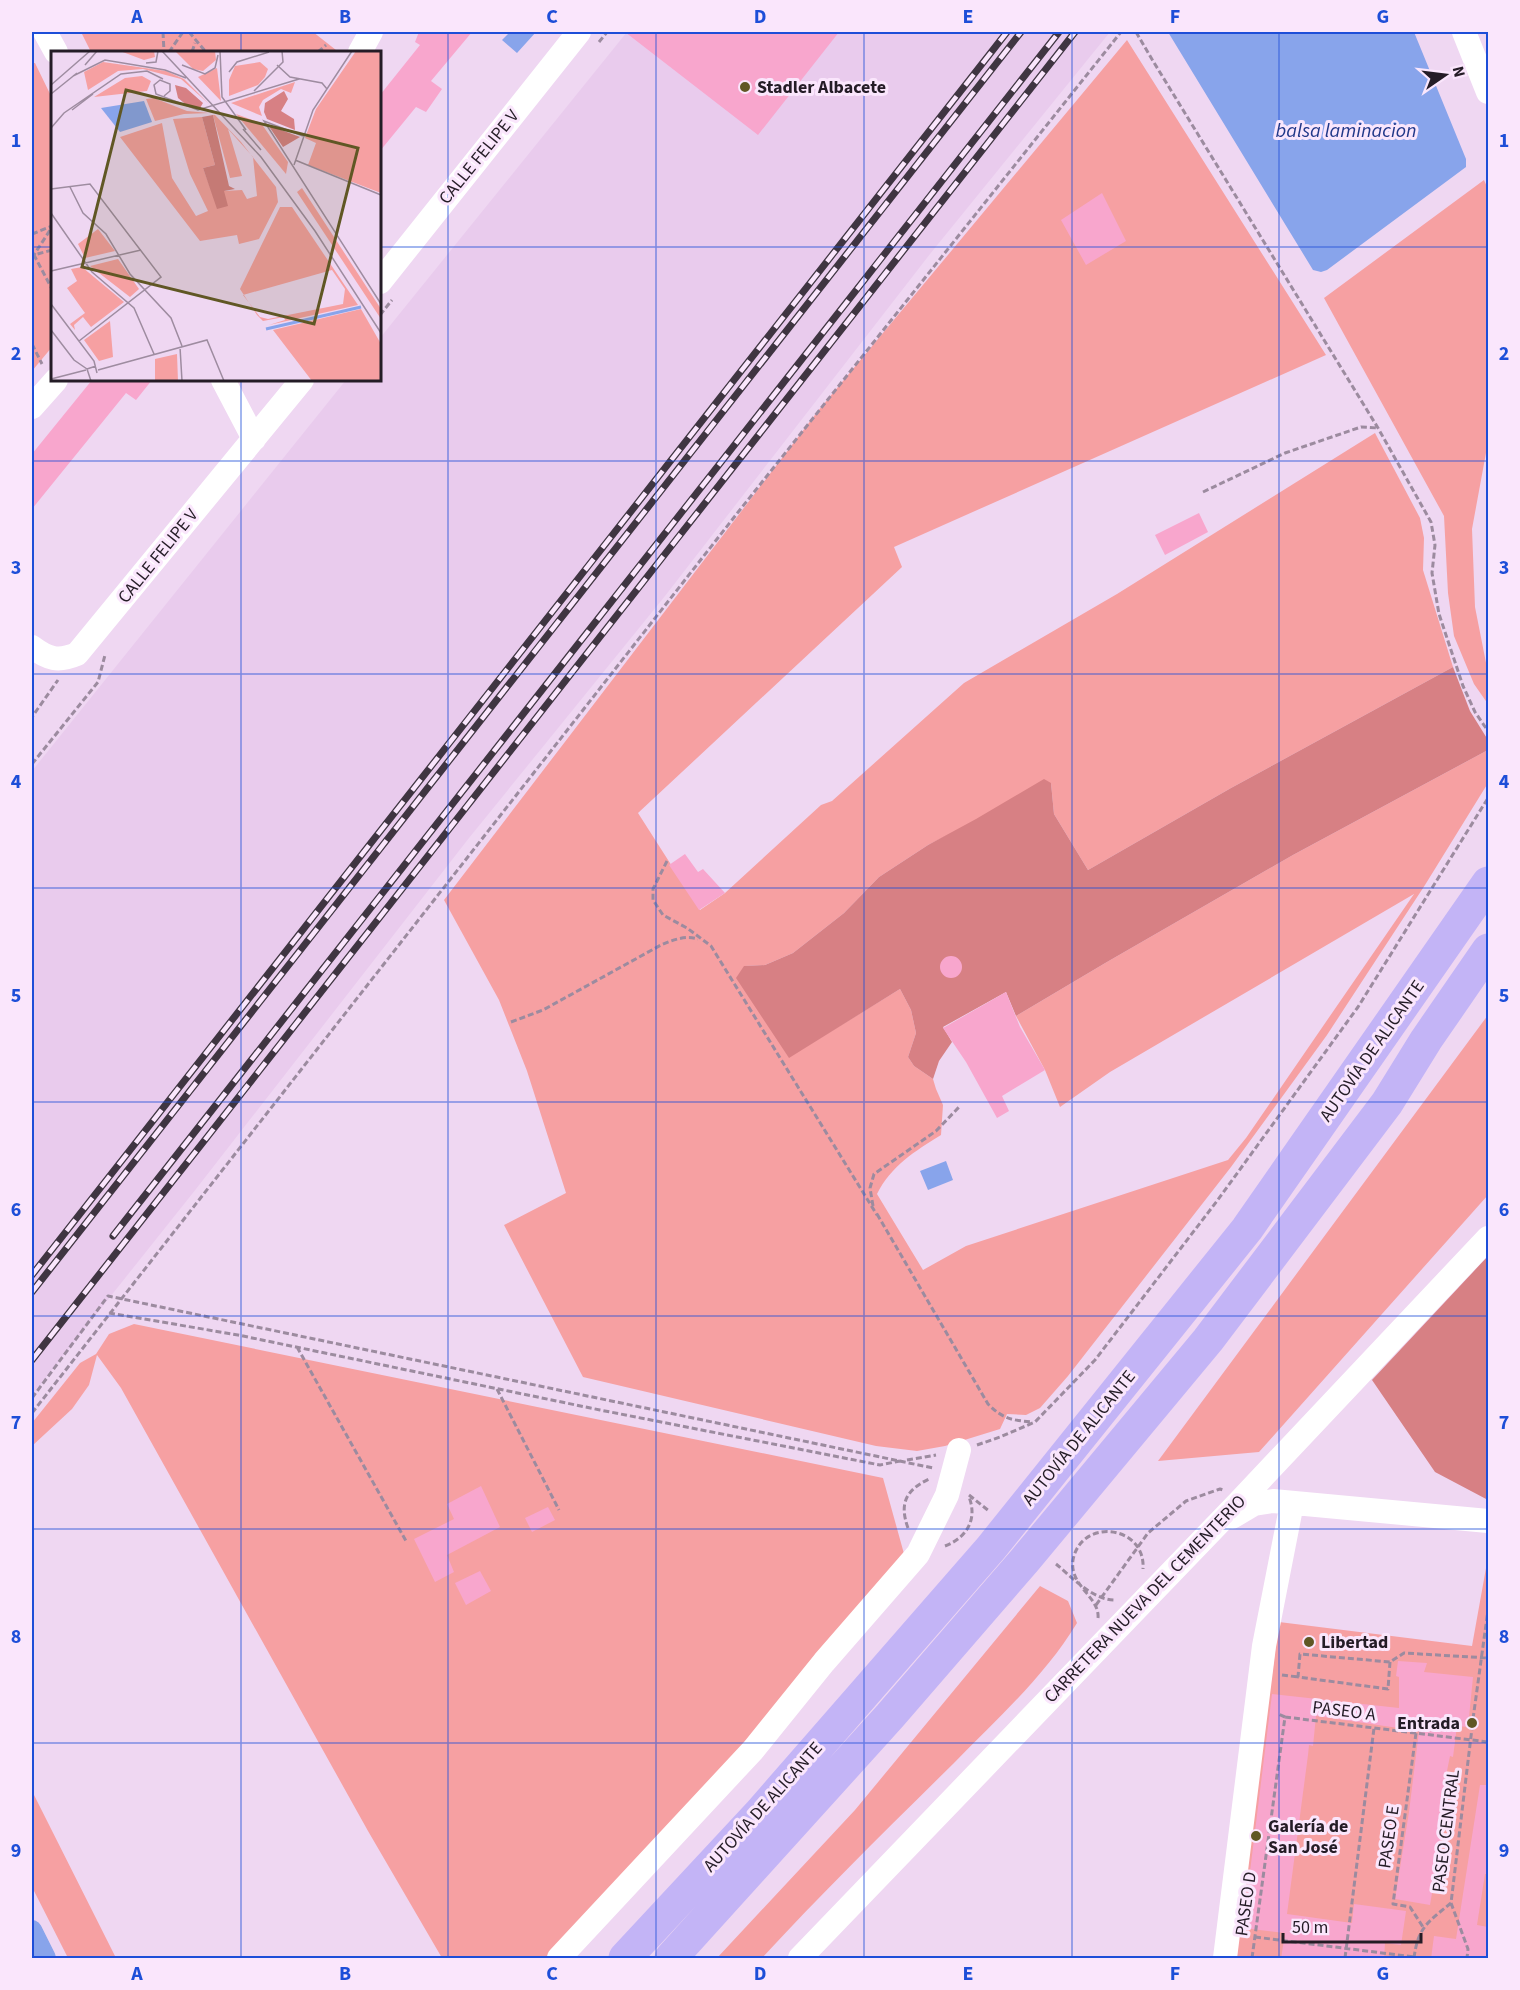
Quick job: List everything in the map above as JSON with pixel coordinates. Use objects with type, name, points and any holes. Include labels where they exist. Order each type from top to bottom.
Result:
[{"type":"highway","name":"AUTOVÍA DE ALICANTE","points":[[625,1959],[759,1815],[991,1548],[1247,1229],[1488,883]]},
{"type":"highway","name":"AUTOVÍA DE ALICANTE","points":[[671,1959],[883,1725],[1025,1560],[1208,1340],[1387,1103],[1426,1040],[1488,950]]},
{"type":"highway","points":[[1387,1103],[1436,1053],[1488,983]]},
{"type":"street","points":[[45,32],[55,51]]},
{"type":"street","points":[[361,51],[371,32]]},
{"type":"street","points":[[1464,32],[1488,92]]},
{"type":"street","name":"CALLE FELIPE V","points":[[381,281],[575,36]]},
{"type":"street","points":[[32,407],[50,372]]},
{"type":"street","points":[[224,381],[255,439]]},
{"type":"street","name":"CALLE FELIPE V","points":[[77,654],[301,381]]},
{"type":"street","points":[[32,647],[44,656],[64,659],[77,654]]},
{"type":"street","name":"CARRETERA NUEVA DEL CEMENTERIO","points":[[800,1959],[1239,1502],[1488,1238]]},
{"type":"street","points":[[559,1959],[753,1750],[824,1662],[918,1554],[947,1495],[959,1450]]},
{"type":"street","points":[[1221,1520],[1254,1504],[1273,1501],[1488,1521]]},
{"type":"street","points":[[1226,1959],[1264,1646],[1292,1503]]},
{"type":"path","points":[[163,32],[164,51]]},
{"type":"path","points":[[170,51],[183,32]]},
{"type":"path","points":[[189,32],[205,51]]},
{"type":"path","points":[[32,1413],[739,511],[1121,32]]},
{"type":"path","points":[[1137,32],[1378,428],[1431,522],[1435,545],[1433,584],[1439,614],[1463,686],[1475,712],[1488,731]]},
{"type":"path","points":[[192,51],[196,42]]},
{"type":"path","points":[[319,51],[326,45]]},
{"type":"path","points":[[32,234],[51,226]]},
{"type":"path","points":[[33,257],[51,228]]},
{"type":"path","points":[[33,257],[51,250]]},
{"type":"path","points":[[33,257],[51,287]]},
{"type":"path","points":[[32,344],[50,372]]},
{"type":"path","points":[[1203,492],[1285,453],[1361,427],[1378,428]]},
{"type":"path","points":[[32,739],[32,717],[77,654]]},
{"type":"path","points":[[109,1313],[297,1347],[880,1465],[959,1450],[1000,1437],[1035,1422],[1095,1360],[1217,1201],[1358,1007],[1488,798]]},
{"type":"path","points":[[667,861],[653,889],[653,900],[663,915],[687,928],[711,946],[877,1215],[988,1404],[999,1414],[1011,1420],[1035,1422]]},
{"type":"path","points":[[511,1022],[543,1010],[661,945],[678,938],[695,937],[711,946]]},
{"type":"path","points":[[877,1215],[871,1201],[870,1188],[874,1174],[936,1131],[960,1106]]},
{"type":"path","points":[[32,1398],[108,1296],[903,1460]]},
{"type":"path","points":[[297,1347],[405,1541]]},
{"type":"path","points":[[497,1389],[559,1510]]},
{"type":"path","points":[[1142,1578],[1144,1566],[1141,1553],[1135,1542],[1118,1532],[1101,1532],[1089,1536],[1079,1546],[1073,1560],[1074,1571],[1082,1590],[1096,1605],[1148,1533],[1186,1501],[1220,1488],[1239,1502]]},
{"type":"path","points":[[1090,1592],[1105,1600],[1122,1598]]},
{"type":"path","points":[[1473,1719],[1488,1610]]},
{"type":"path","points":[[1298,1677],[1300,1654],[1390,1662],[1404,1653],[1488,1658]]},
{"type":"path","points":[[1279,1677],[1281,1675],[1388,1689],[1390,1662]]},
{"type":"path","points":[[1278,1714],[1285,1717]]},
{"type":"path","name":"PASEO A","points":[[1285,1717],[1488,1742]]},
{"type":"path","name":"PASEO D","points":[[1252,1959],[1285,1717]]},
{"type":"path","points":[[1345,1959],[1374,1728]]},
{"type":"path","name":"PASEO CENTRAL","points":[[1423,1927],[1451,1903],[1473,1728]]},
{"type":"path","name":"PASEO E","points":[[1416,1733],[1393,1904],[1410,1907],[1423,1927]]},
{"type":"path","points":[[1451,1903],[1468,1948],[1467,1959]]},
{"type":"path","points":[[1255,1937],[1414,1958],[1423,1927]]},
{"type":"shaded area","points":[[81,32],[313,32],[336,50],[335,51],[90,51]]},
{"type":"shaded area","points":[[627,32],[1110,32],[930,254],[665,596],[469,838],[196,1189],[32,1395],[32,771],[345,381],[381,381],[381,337]]},
{"type":"shaded area","points":[[1127,40],[1326,355],[894,547],[902,567],[638,813],[700,910],[725,893],[821,805],[832,801],[964,683],[1117,594],[1375,433],[1420,518],[1424,538],[1423,570],[1453,667],[1231,788],[1088,870],[1054,814],[1051,783],[928,845],[879,877],[844,913],[793,953],[765,965],[745,966],[789,1057],[900,989],[911,1010],[916,1033],[908,1057],[914,1066],[933,1079],[943,1105],[941,1135],[913,1153],[897,1167],[877,1194],[923,1270],[966,1246],[1228,1160],[1246,1138],[1414,894],[1110,1072],[1060,1107],[1045,1070],[1016,1016],[1293,855],[1488,750],[1488,783],[1425,885],[1327,1035],[1231,1167],[1068,1376],[1040,1408],[1026,1415],[1007,1414],[1000,1429],[945,1446],[917,1451],[876,1446],[583,1377],[504,1225],[566,1193],[527,1071],[499,1000],[444,900],[818,411]]},
{"type":"shaded area","points":[[32,63],[35,63],[51,96],[51,348],[32,371]]},
{"type":"shaded area","points":[[1484,180],[1488,189],[1488,442],[1472,529],[1475,607],[1488,673],[1488,704],[1474,684],[1454,636],[1448,593],[1444,516],[1324,298]]},
{"type":"shaded area","points":[[1453,667],[1470,711],[1488,740],[1488,750],[1293,855],[1016,1016],[1006,992],[943,1027],[952,1042],[939,1061],[933,1079],[914,1066],[908,1057],[916,1033],[911,1010],[900,989],[789,1058],[736,978],[744,966],[765,965],[793,953],[844,913],[879,877],[928,845],[1044,779],[1051,783],[1054,814],[1088,870],[1231,788]]},
{"type":"shaded area","points":[[1488,1015],[1488,1195],[1259,1452],[1158,1461]]},
{"type":"shaded area","points":[[1488,1256],[1488,1500],[1435,1472],[1372,1380]]},
{"type":"shaded area","points":[[134,1324],[883,1478],[911,1579],[568,1958],[442,1958],[368,1831],[121,1388],[97,1355],[89,1385],[72,1409],[32,1446],[32,1423],[80,1363],[96,1354],[109,1334]]},
{"type":"shaded area","points":[[1488,1557],[1488,1958],[1234,1958],[1279,1622],[1472,1646]]},
{"type":"shaded area","points":[[1040,1586],[1068,1601],[1077,1623],[1035,1679],[762,1958],[717,1958],[855,1810]]},
{"type":"shaded area","points":[[32,1791],[116,1958],[68,1958],[32,1887]]},
{"type":"water","points":[[510,32],[536,32],[517,53],[502,40]]},
{"type":"water","name":"balsa laminacion","points":[[1168,32],[1414,32],[1466,159],[1466,167],[1327,270],[1321,272],[1313,270]]},
{"type":"water","points":[[946,1161],[953,1180],[928,1190],[920,1171]]},
{"type":"building","points":[[419,32],[472,32],[431,81],[442,89],[426,112],[416,107],[381,150],[381,94],[420,45],[415,42]]},
{"type":"building","name":"Stadler Albacete","points":[[625,32],[839,32],[758,135]]},
{"type":"building","points":[[1102,193],[1126,241],[1086,265],[1061,220]]},
{"type":"building","points":[[91,381],[151,381],[136,400],[126,393],[32,509],[32,454]]},
{"type":"building","points":[[1199,513],[1208,532],[1165,555],[1155,535]]},
{"type":"building","points":[[685,854],[698,872],[703,869],[725,893],[699,910],[669,865]]},
{"type":"building","points":[[951,956],[959,959],[962,967],[959,975],[951,978],[943,975],[940,967],[943,959]]},
{"type":"building","points":[[1006,992],[1020,1027],[1045,1070],[1002,1096],[1009,1111],[997,1118],[966,1062],[943,1028]]},
{"type":"building","points":[[481,1486],[500,1527],[447,1555],[454,1572],[435,1582],[414,1539],[454,1519],[447,1504]]},
{"type":"building","points":[[548,1507],[555,1520],[532,1532],[525,1518]]},
{"type":"building","points":[[480,1571],[491,1591],[466,1605],[455,1583]]},
{"type":"building","points":[[1398,1661],[1427,1663],[1424,1672],[1473,1677],[1468,1727],[1457,1726],[1453,1757],[1450,1756],[1444,1786],[1450,1787],[1430,1905],[1395,1899],[1419,1731],[1316,1716],[1313,1746],[1309,1745],[1287,1914],[1352,1923],[1354,1904],[1406,1911],[1401,1945],[1385,1943],[1384,1959],[1281,1959],[1285,1933],[1243,1928],[1272,1694],[1399,1708],[1399,1677],[1396,1676]]},
{"type":"building","points":[[1480,1785],[1488,1785],[1488,1874],[1485,1874],[1477,1925],[1488,1927],[1488,1959],[1431,1959],[1434,1936],[1456,1939]]},
{"type":"waterway","points":[[32,1930],[46,1958]]},
{"type":"railway","points":[[32,1275],[1007,32]]},
{"type":"railway","points":[[32,1292],[1021,32]]},
{"type":"railway","points":[[113,1236],[1059,32]]},
{"type":"railway","points":[[32,1360],[1075,32]]},
{"type":"place","name":"Stadler Albacete","points":[[745,87]]},
{"type":"place","name":"Libertad","points":[[1309,1642]]},
{"type":"place","name":"Entrada","points":[[1472,1723]]},
{"type":"place","name":"Galería de San José","points":[[1256,1836]]}]
